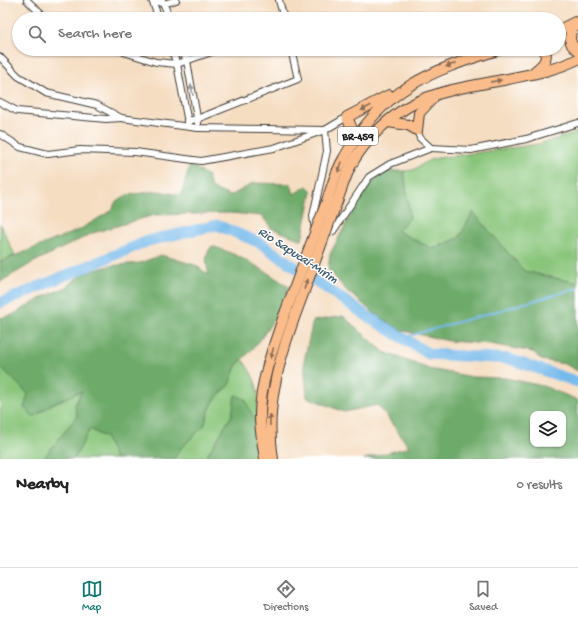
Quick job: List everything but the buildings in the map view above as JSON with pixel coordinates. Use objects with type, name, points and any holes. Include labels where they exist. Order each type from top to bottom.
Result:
[{"type":"highway","points":[[566,27],[577,22]]},
{"type":"highway","points":[[577,22],[570,31],[570,40],[575,49],[578,50]]},
{"type":"highway","name":"BR-459","points":[[265,459],[260,415],[265,376],[332,202],[343,158],[376,113],[409,85],[450,65],[479,56]]},
{"type":"highway","points":[[533,74],[545,64],[547,56]]},
{"type":"highway","name":"BR-459","points":[[332,202],[352,164],[367,143],[388,122],[417,102],[437,94],[533,74],[578,59]]},
{"type":"highway","points":[[352,145],[352,129],[347,116],[409,85]]},
{"type":"highway","points":[[417,130],[419,113],[437,94]]},
{"type":"highway","name":"BR-459","points":[[388,122],[408,125],[417,130]]},
{"type":"highway","name":"BR-459","points":[[273,459],[271,443],[271,407],[288,318]]},
{"type":"street","points":[[27,0],[39,12]]},
{"type":"street","points":[[152,0],[163,2],[176,0]]},
{"type":"street","points":[[152,0],[156,12]]},
{"type":"street","points":[[279,0],[282,12]]},
{"type":"street","points":[[163,2],[167,12]]},
{"type":"street","points":[[137,56],[156,62],[177,64],[201,56]]},
{"type":"street","points":[[174,56],[177,64],[188,124]]},
{"type":"street","points":[[185,56],[198,128]]},
{"type":"street","points":[[188,124],[197,119],[298,79],[293,56]]},
{"type":"street","points":[[0,57],[18,76],[46,93],[97,105],[121,118]]},
{"type":"street","points":[[0,102],[18,111],[106,119],[121,118],[188,124],[198,128],[325,130]]},
{"type":"street","points":[[0,134],[20,147],[48,154],[80,150],[135,152],[201,161],[274,148],[325,130],[347,116]]},
{"type":"street","points":[[325,130],[327,151],[313,216],[314,229],[321,235],[327,235],[333,231],[369,177],[390,164],[431,148],[471,150],[526,138],[578,123]]},
{"type":"street","points":[[417,130],[420,138],[431,148]]},
{"type":"green space","points":[[578,132],[578,283],[524,271],[473,213],[459,238],[432,249],[397,231],[410,218],[404,171],[413,170],[431,159],[539,144]]},
{"type":"green space","points":[[190,165],[208,176],[211,188],[230,196],[253,183],[291,184],[294,194],[307,186],[312,191],[302,240],[271,228],[262,216],[231,213],[154,215],[93,233],[34,262],[0,282],[0,262],[81,229],[112,210],[116,201],[127,195],[157,191],[181,195]]},
{"type":"green space","points":[[384,171],[404,171],[410,218],[397,231],[433,249],[459,238],[473,212],[524,271],[578,283],[578,371],[565,364],[541,360],[533,352],[490,344],[449,341],[400,330],[375,314],[346,290],[328,269],[330,254],[364,190]]},
{"type":"green space","points":[[0,224],[15,255],[0,262]]},
{"type":"green space","points":[[212,246],[243,258],[289,287],[282,307],[258,343],[236,366],[228,387],[219,394],[211,406],[204,426],[181,448],[174,459],[115,459],[106,438],[90,429],[74,459],[43,459],[77,416],[75,405],[82,391],[52,404],[34,417],[24,408],[28,394],[3,369],[0,370],[0,318],[12,315],[45,296],[67,287],[81,274],[109,266],[140,263],[161,255],[195,265],[209,275],[206,260],[209,249]]},
{"type":"green space","points":[[343,316],[384,352],[429,369],[473,377],[505,378],[543,386],[578,400],[578,459],[364,459],[409,447],[378,405],[344,412],[307,397],[304,361],[313,321]]},
{"type":"green space","points":[[242,359],[256,383],[258,404],[256,423],[232,415],[205,459],[174,459],[181,448],[204,426],[211,406],[219,394],[228,387],[236,366]]},
{"type":"green space","points":[[3,369],[28,394],[34,417],[52,404],[82,390],[75,405],[77,416],[43,459],[0,459],[0,370]]},
{"type":"green space","points":[[235,395],[245,399],[256,423],[262,459],[205,459],[232,415]]},
{"type":"green space","points":[[90,429],[106,437],[115,459],[74,459]]},
{"type":"waterway","name":"Rio Sapucaí-Mirim","points":[[0,303],[148,241],[217,225],[260,243],[370,318],[429,354],[509,359],[578,382]]},
{"type":"waterway","points":[[402,338],[578,288]]}]
